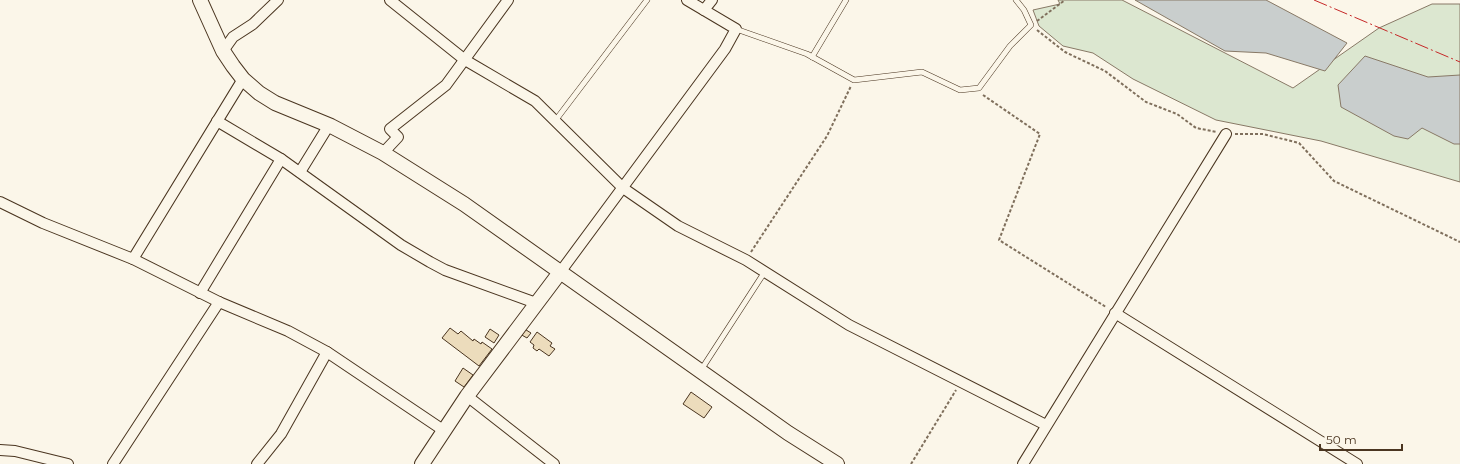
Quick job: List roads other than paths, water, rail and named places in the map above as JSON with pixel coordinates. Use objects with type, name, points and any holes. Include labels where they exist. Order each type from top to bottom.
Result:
[{"type":"street","points":[[200,0],[223,51],[243,79],[259,93],[275,103],[328,124],[383,153],[464,204],[561,271],[788,433],[837,464]]},
{"type":"street","points":[[223,51],[232,37],[253,24],[278,0]]},
{"type":"street","points":[[390,0],[465,60],[535,101],[623,188],[678,226],[746,260],[764,274],[849,325],[1046,425]]},
{"type":"street","points":[[383,153],[398,137],[390,129],[446,85],[508,0]]},
{"type":"street","points":[[422,464],[443,430],[467,396],[623,188],[725,48],[736,29],[687,0]]},
{"type":"street","points":[[704,10],[712,0]]},
{"type":"street","points":[[133,260],[243,79]]},
{"type":"street","points":[[217,121],[281,159],[401,245],[430,262],[445,270],[536,303]]},
{"type":"street","points":[[300,172],[328,124]]},
{"type":"street","points":[[1023,464],[1226,134]]},
{"type":"street","points":[[200,292],[281,159]]},
{"type":"street","points":[[0,202],[43,223],[133,260],[219,302],[288,331],[327,352],[443,430]]},
{"type":"street","points":[[113,464],[219,302]]},
{"type":"street","points":[[1115,313],[1357,464]]},
{"type":"street","points":[[257,464],[281,434],[327,352]]},
{"type":"street","points":[[467,396],[554,464]]},
{"type":"street","points":[[0,450],[15,451],[68,464]]},
{"type":"lane","points":[[555,121],[647,0]]},
{"type":"lane","points":[[812,57],[846,0]]},
{"type":"lane","points":[[736,29],[812,57],[854,80],[922,72],[960,90],[979,88],[1010,46],[1031,25],[1024,10],[1016,0]]},
{"type":"lane","points":[[700,370],[764,274]]}]
